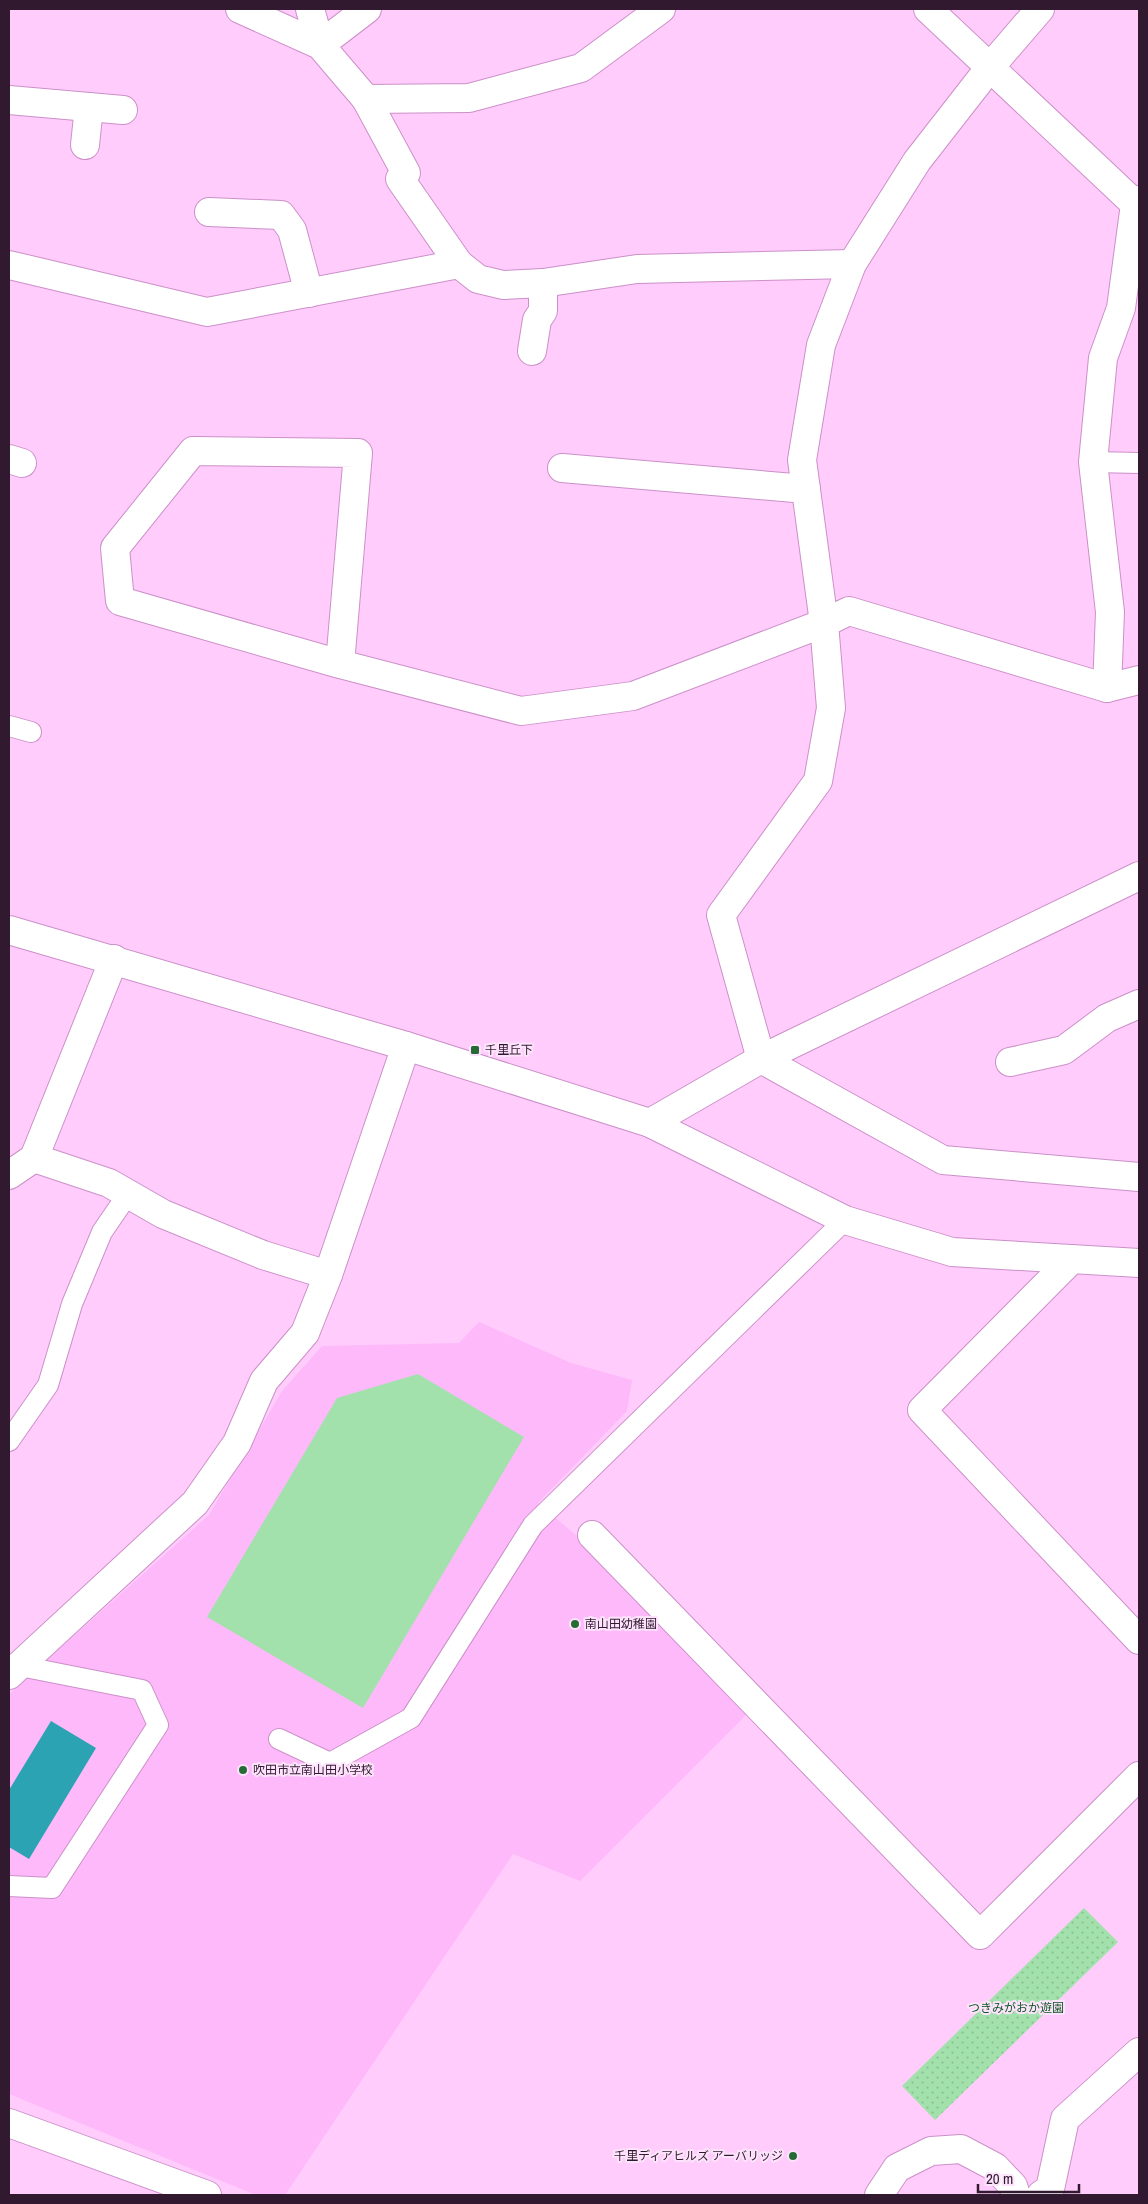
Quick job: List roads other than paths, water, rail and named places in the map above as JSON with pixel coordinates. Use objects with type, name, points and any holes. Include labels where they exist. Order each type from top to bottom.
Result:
[{"type":"street","points":[[240,9],[320,45]]},
{"type":"street","points":[[310,9],[320,45],[366,100],[406,172],[400,179],[459,264],[478,279],[503,285],[543,282],[637,269],[852,264]]},
{"type":"street","points":[[320,45],[366,9]]},
{"type":"street","points":[[366,100],[469,98],[581,68],[661,9]]},
{"type":"street","points":[[928,9],[1137,202],[1130,308],[1103,358],[1094,462],[1110,612],[1106,688]]},
{"type":"street","points":[[1040,9],[990,66],[917,161],[852,264],[820,345],[802,460],[824,623],[831,708],[818,781],[721,915],[761,1059],[943,1160],[1139,1177]]},
{"type":"street","points":[[9,100],[123,110]]},
{"type":"street","points":[[85,145],[89,107]]},
{"type":"street","points":[[209,212],[281,215],[292,230],[309,292]]},
{"type":"street","points":[[9,265],[206,312],[459,264]]},
{"type":"street","points":[[532,351],[537,320],[543,311],[543,282]]},
{"type":"street","points":[[340,664],[358,453],[193,450],[115,548],[120,601],[340,664],[521,711],[633,696],[824,623],[849,611],[1106,688],[1139,680]]},
{"type":"street","points":[[562,468],[806,489]]},
{"type":"street","points":[[650,1123],[761,1059],[1139,876]]},
{"type":"street","points":[[12,937],[114,959],[406,1046],[650,1123],[845,1220],[952,1252],[1139,1263]]},
{"type":"street","points":[[9,1175],[34,1158],[114,959]]},
{"type":"street","points":[[1010,1062],[1064,1050],[1107,1018],[1139,1004]]},
{"type":"street","points":[[15,1670],[195,1503],[237,1444],[264,1381],[305,1334],[328,1275],[406,1046]]},
{"type":"street","points":[[34,1158],[109,1183],[163,1214],[263,1255],[328,1275]]},
{"type":"street","points":[[1072,1259],[922,1410],[1139,1640]]},
{"type":"street","points":[[592,1535],[980,1936],[1139,1776]]},
{"type":"street","points":[[1041,2195],[1050,2189],[1065,2119],[1139,2052]]},
{"type":"street","points":[[9,2123],[207,2195]]},
{"type":"street","points":[[879,2195],[897,2168],[931,2151],[960,2150],[995,2167],[1013,2186],[1016,2195]]},
{"type":"lane","points":[[1094,462],[1139,463]]},
{"type":"lane","points":[[9,726],[31,732]]},
{"type":"lane","points":[[9,1441],[48,1384],[72,1304],[102,1232],[128,1194]]},
{"type":"lane","points":[[279,1739],[330,1763],[411,1718],[533,1525],[845,1220]]},
{"type":"lane","points":[[9,1886],[52,1888],[158,1725],[142,1690],[15,1670]]},
{"type":"place","name":"千里丘下","points":[[475,1050]]},
{"type":"place","name":"南山田幼稚園","points":[[575,1624]]},
{"type":"place","name":"吹田市立南山田小学校","points":[[243,1770]]},
{"type":"place","name":"千里ディアヒルズ アーバリッジ","points":[[793,2156]]},
{"type":"park label","name":"つきみがおか遊園","points":[[1016,2008]]}]
